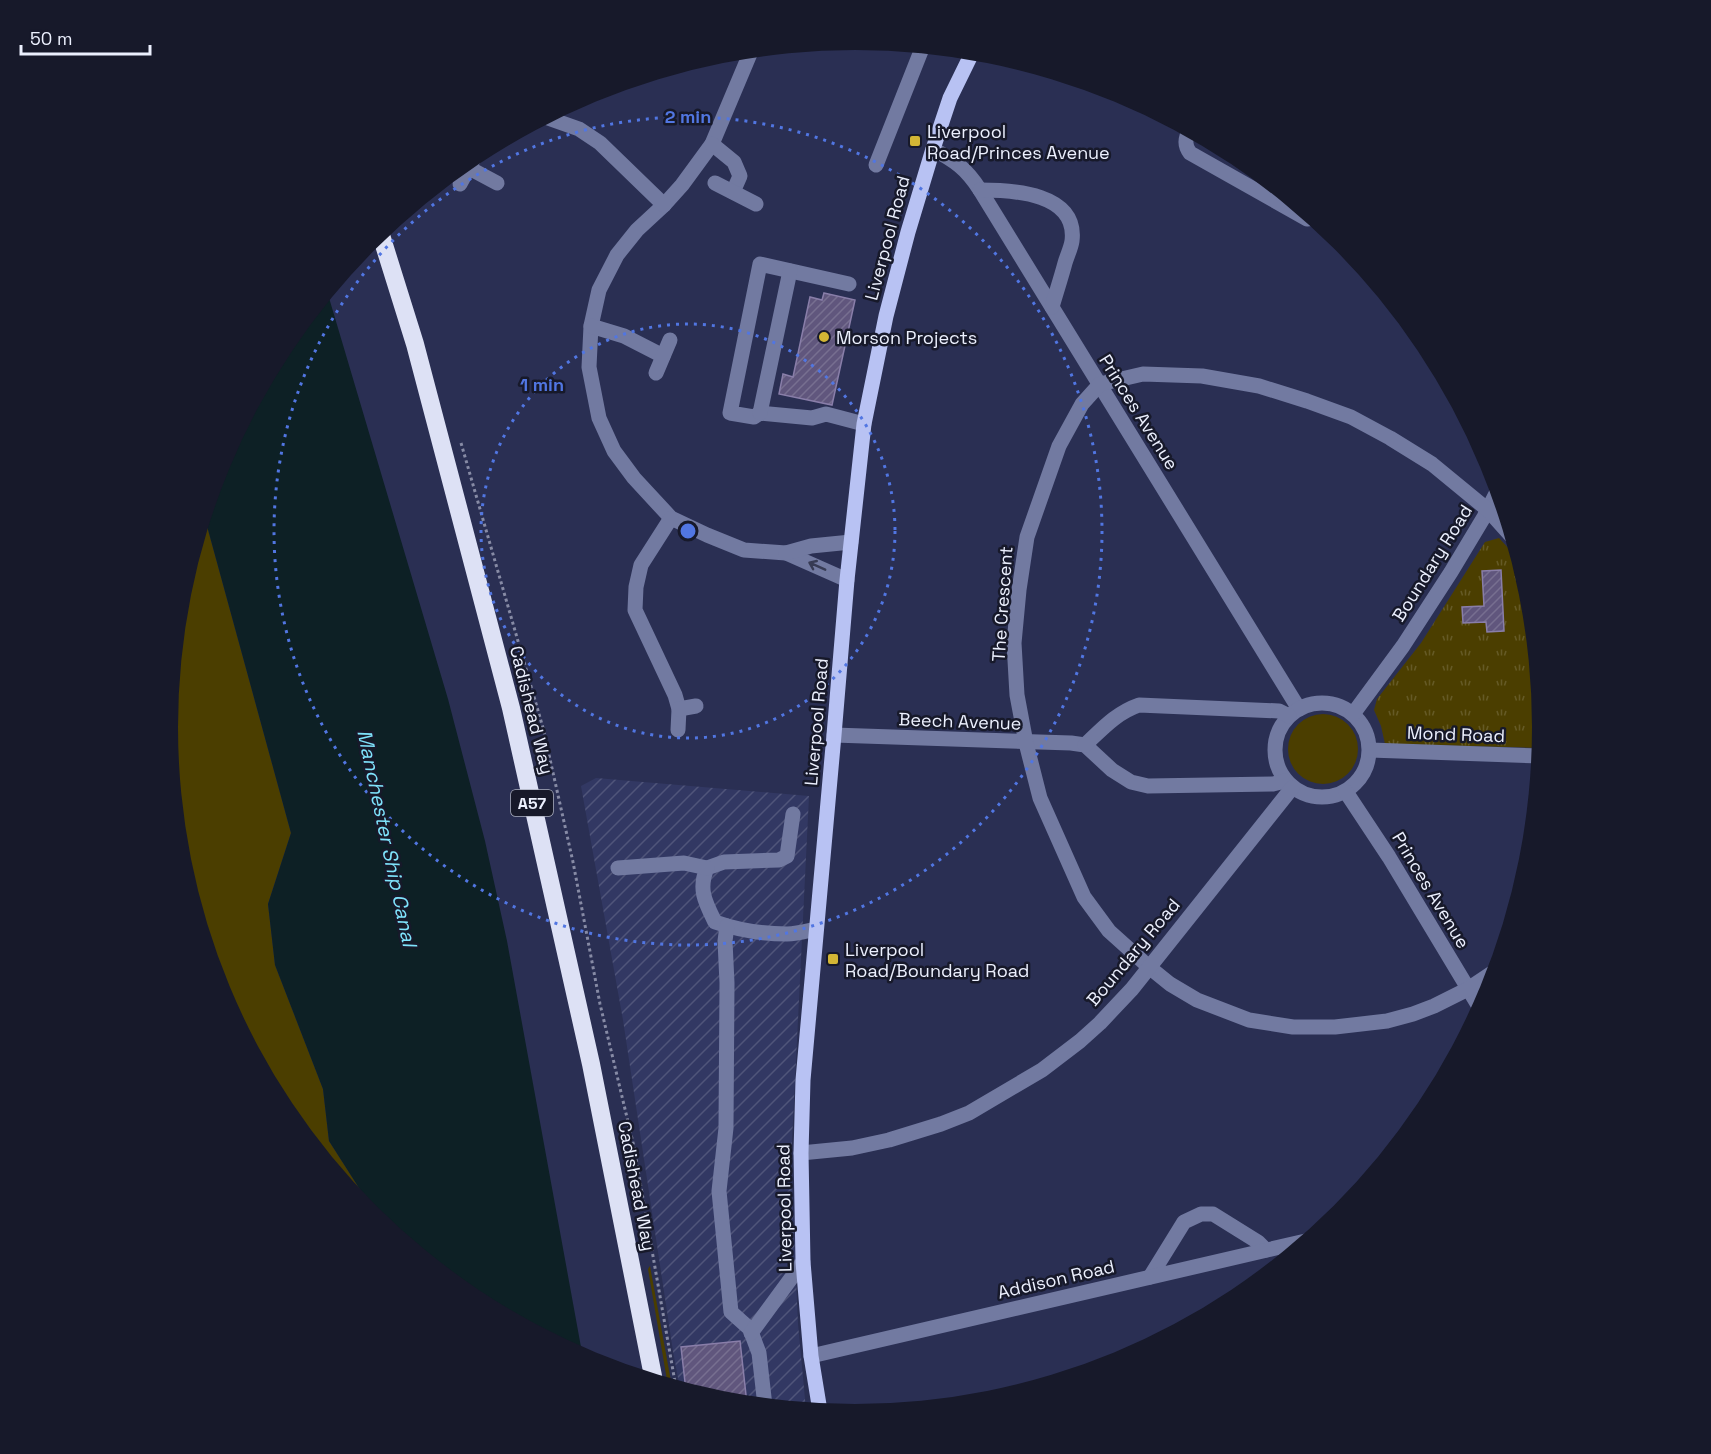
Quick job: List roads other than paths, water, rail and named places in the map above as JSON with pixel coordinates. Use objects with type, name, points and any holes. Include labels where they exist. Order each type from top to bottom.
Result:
[{"type":"highway","name":"Cadishead Way","points":[[383,242],[415,344],[511,708],[591,1064],[652,1373]]},
{"type":"main road","name":"Liverpool Road","points":[[819,1403],[811,1356],[803,1262],[801,1153],[803,1080],[847,580],[864,424],[886,316],[908,232],[950,98],[969,60]]},
{"type":"street","points":[[876,165],[920,53]]},
{"type":"street","points":[[748,58],[712,144],[682,185],[637,230],[617,255],[599,290],[591,326],[589,367],[599,418],[614,451],[634,478],[671,518],[744,550],[786,553],[811,546],[851,542]]},
{"type":"street","points":[[554,120],[579,129],[600,143],[664,205]]},
{"type":"street","points":[[1187,136],[1186,144],[1190,153],[1295,212]]},
{"type":"street","points":[[712,144],[734,162],[740,176],[733,192]]},
{"type":"street","name":"Princes Avenue","points":[[933,149],[963,167],[980,190],[1100,384],[1294,712]]},
{"type":"street","points":[[472,169],[497,183]]},
{"type":"street","points":[[460,184],[466,173]]},
{"type":"street","points":[[715,183],[756,204]]},
{"type":"street","points":[[980,190],[1002,190],[1028,194],[1051,201],[1067,216],[1072,225],[1072,241],[1052,308]]},
{"type":"street","points":[[849,284],[760,264],[730,413],[754,417],[760,413],[812,418],[826,414],[864,424]]},
{"type":"street","points":[[760,413],[790,271]]},
{"type":"street","points":[[591,326],[624,336],[663,356]]},
{"type":"street","points":[[656,373],[670,340]]},
{"type":"street","points":[[1100,384],[1143,374],[1202,376],[1259,386],[1306,400],[1351,417],[1432,464],[1488,510],[1502,526]]},
{"type":"street","name":"The Crescent","points":[[1100,384],[1082,404],[1059,446],[1027,537],[1014,643],[1017,695],[1040,798],[1084,897],[1109,931],[1170,984],[1197,1000],[1250,1020],[1293,1027],[1335,1027],[1387,1021],[1434,1006],[1484,978]]},
{"type":"street","name":"Boundary Road","points":[[1353,714],[1402,646],[1493,499]]},
{"type":"street","points":[[671,518],[641,565],[636,587],[635,610],[675,695],[679,709],[678,730]]},
{"type":"street","points":[[786,553],[847,580]]},
{"type":"street","points":[[1289,784],[1148,786],[1131,782],[1112,770],[1085,746],[1116,716],[1139,705],[1294,712],[1317,703],[1336,705],[1353,714],[1365,730],[1370,750],[1367,767],[1359,781],[1346,792],[1328,798],[1309,796],[1289,784],[1276,765],[1274,747],[1279,730],[1294,712]]},
{"type":"street","points":[[679,709],[696,706]]},
{"type":"street","name":"Beech Avenue","points":[[834,735],[1071,743],[1085,746]]},
{"type":"street","name":"Mond Road","points":[[1370,750],[1532,756]]},
{"type":"street","name":"Boundary Road","points":[[801,1153],[852,1148],[889,1140],[941,1124],[969,1113],[1042,1070],[1100,1023],[1132,989],[1289,784]]},
{"type":"street","name":"Princes Avenue","points":[[1346,792],[1389,857],[1475,1000]]},
{"type":"street","points":[[618,868],[684,863],[707,868],[724,862],[779,860],[787,856],[793,814]]},
{"type":"street","points":[[707,868],[702,891],[715,922],[768,933],[790,934],[816,929]]},
{"type":"street","points":[[727,926],[725,941],[726,1128],[718,1191],[731,1312],[750,1329],[759,1353],[764,1398]]},
{"type":"street","points":[[1150,1277],[1184,1222],[1201,1214],[1213,1214],[1258,1242],[1266,1250]]},
{"type":"street","name":"Addison Road","points":[[811,1356],[1292,1244]]},
{"type":"street","points":[[751,1333],[803,1262]]},
{"type":"water","name":"Manchester Ship Canal","points":[[330,300],[448,699],[485,841],[507,941],[581,1346],[517,1314],[443,1264],[409,1236],[359,1188],[329,1141],[323,1089],[275,965],[268,904],[291,833],[208,529],[248,427],[292,351]]},
{"type":"place","name":"Liverpool Road/Princes Avenue","points":[[915,141]]},
{"type":"place","name":"Morson Projects","points":[[824,337]]},
{"type":"place","name":"Liverpool Road/Boundary Road","points":[[833,959]]}]
